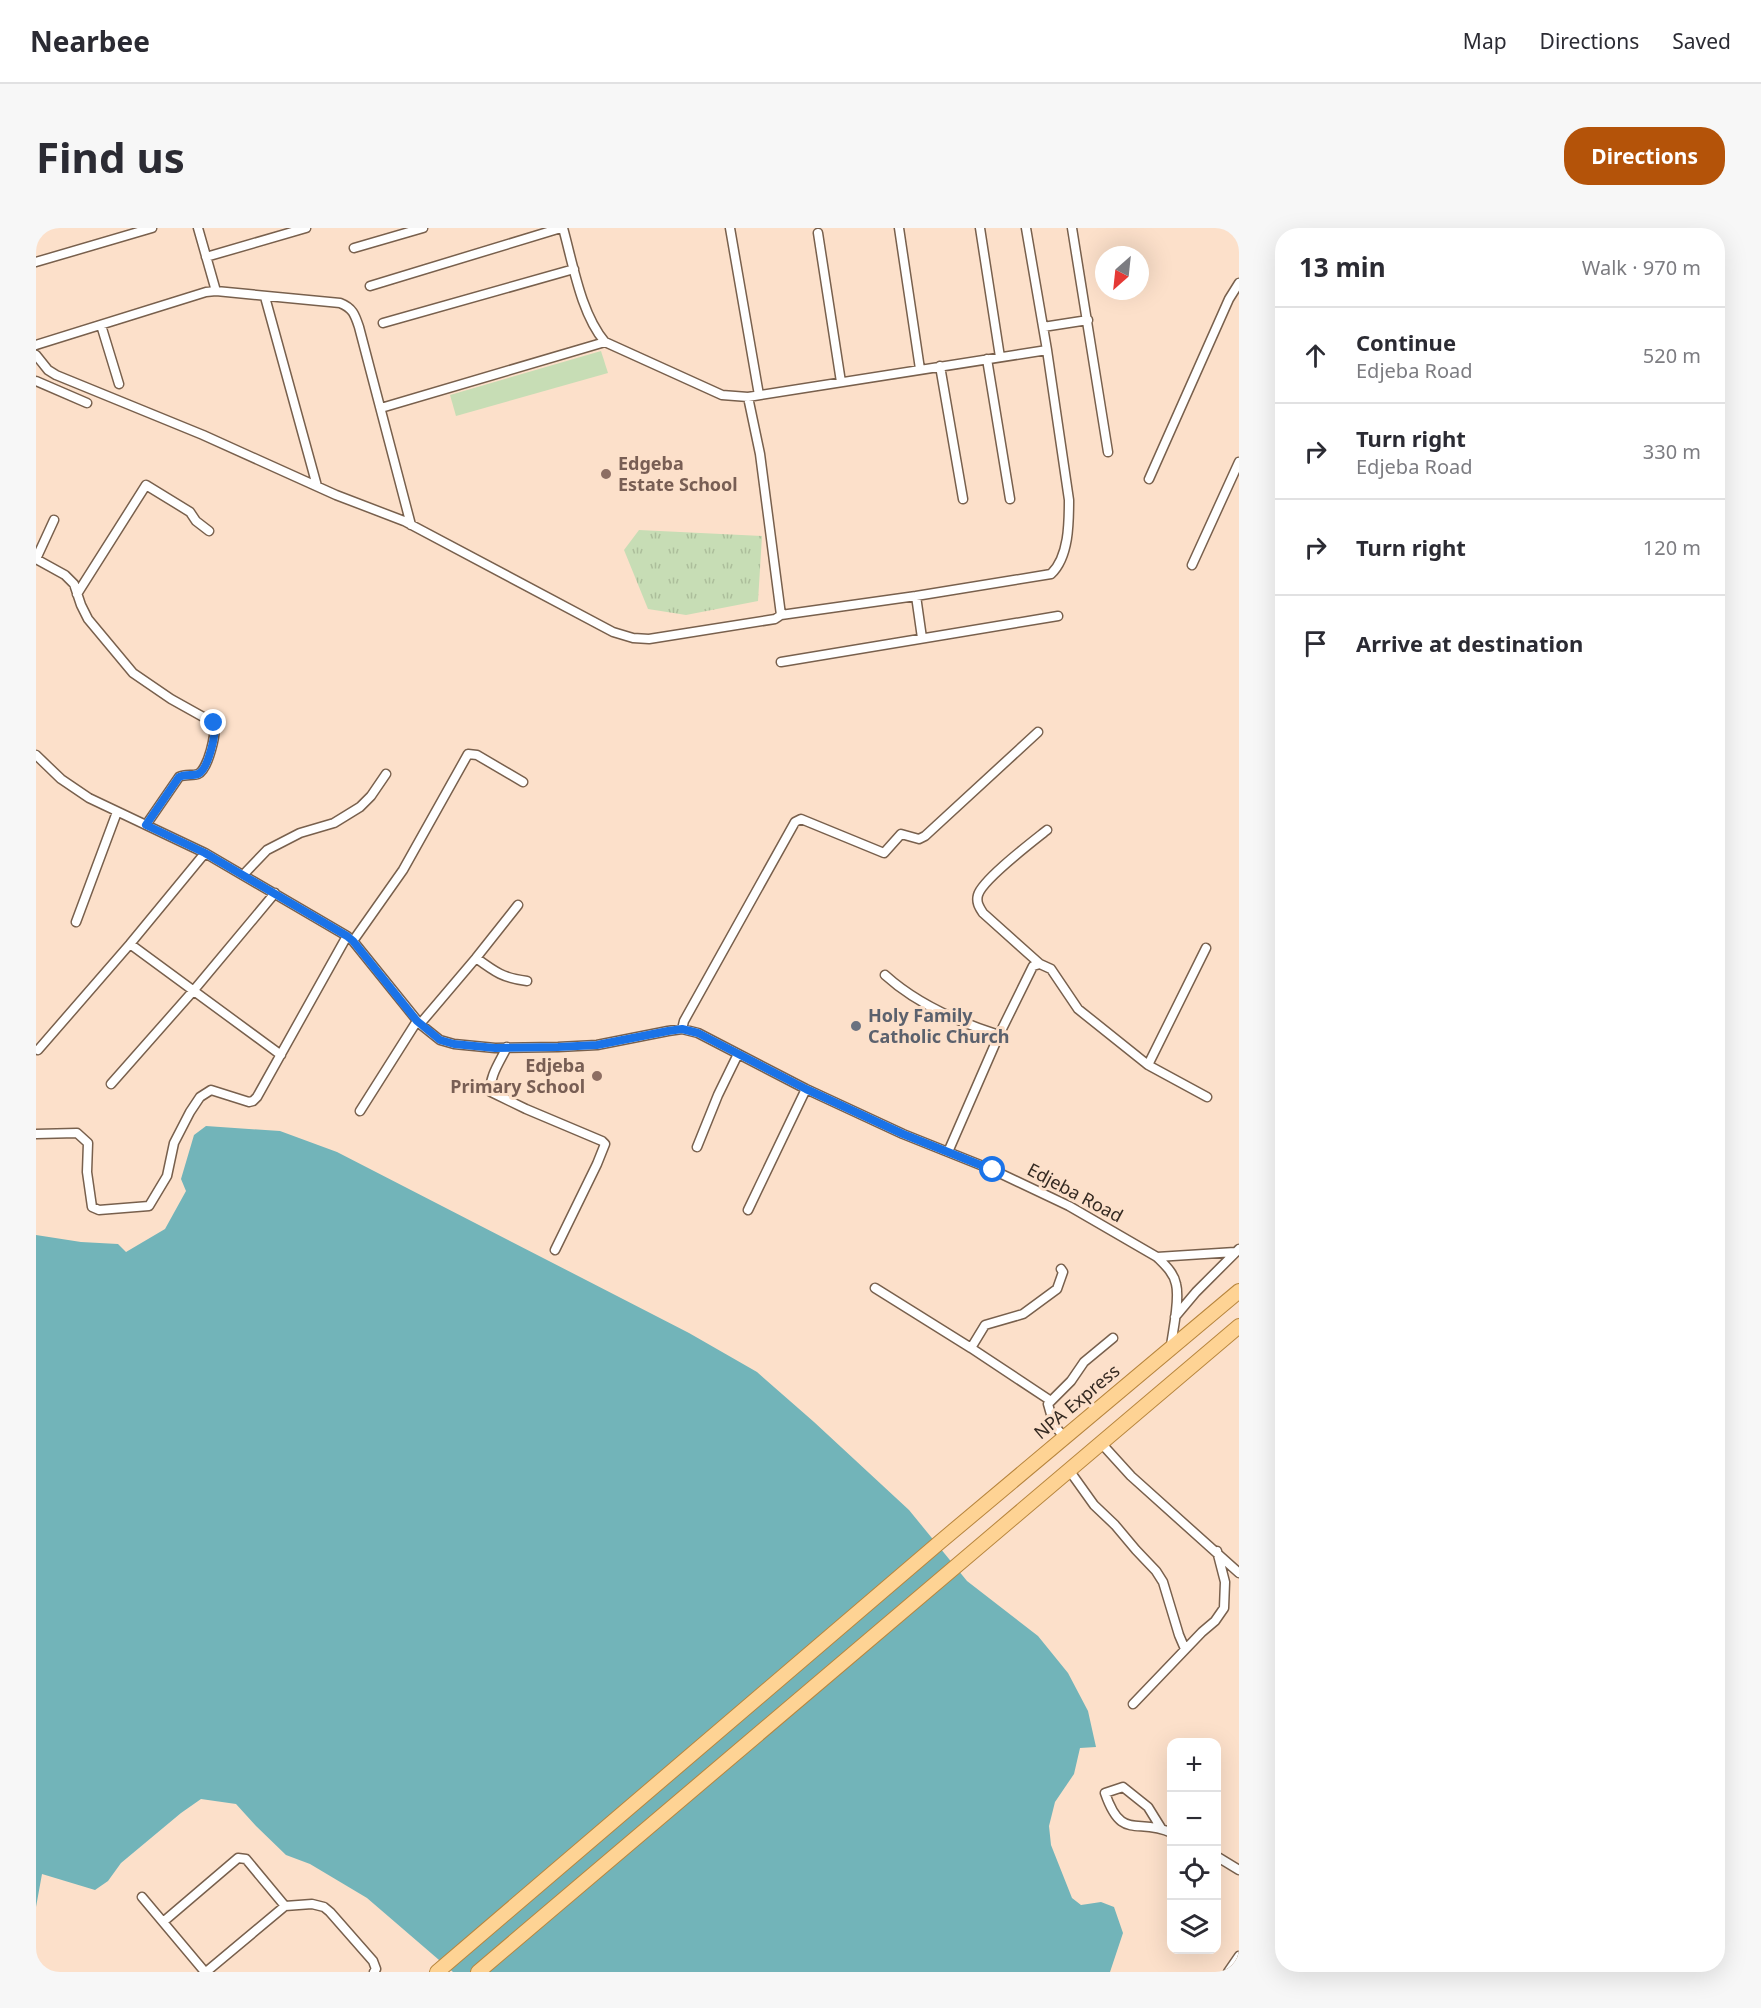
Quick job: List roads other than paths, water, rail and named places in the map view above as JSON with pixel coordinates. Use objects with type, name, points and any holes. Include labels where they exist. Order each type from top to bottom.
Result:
[{"type":"main road","name":"NPA Express","points":[[437,1972],[940,1542],[1239,1291]]},
{"type":"main road","points":[[478,1972],[1239,1326]]},
{"type":"street","points":[[36,262],[152,228]]},
{"type":"street","points":[[198,228],[216,291]]},
{"type":"street","points":[[206,257],[306,228]]},
{"type":"street","points":[[354,248],[423,228]]},
{"type":"street","points":[[370,286],[562,228],[590,318],[597,333],[605,342],[722,395],[748,397],[1047,350]]},
{"type":"street","points":[[730,228],[759,395]]},
{"type":"street","points":[[899,228],[920,369]]},
{"type":"street","points":[[980,228],[1000,357]]},
{"type":"street","points":[[36,355],[48,370],[56,375],[203,435],[411,525],[613,632],[633,638],[668,637],[775,619],[781,615],[1051,574],[1058,567],[1064,550],[1069,500],[1026,228]]},
{"type":"street","points":[[1072,228],[1108,452]]},
{"type":"street","points":[[818,233],[841,382]]},
{"type":"street","points":[[383,323],[574,269]]},
{"type":"street","points":[[1149,479],[1229,299],[1239,283]]},
{"type":"street","points":[[36,345],[206,292],[216,291],[340,303],[353,311],[411,525]]},
{"type":"street","points":[[265,297],[317,486]]},
{"type":"street","points":[[1229,299],[1239,304]]},
{"type":"street","points":[[1043,327],[1088,320]]},
{"type":"street","points":[[101,325],[119,384]]},
{"type":"street","points":[[381,408],[605,342]]},
{"type":"street","points":[[987,359],[1010,499]]},
{"type":"street","points":[[940,366],[963,500]]},
{"type":"street","points":[[36,381],[87,403]]},
{"type":"street","points":[[748,397],[760,454],[781,615]]},
{"type":"street","points":[[1192,565],[1239,462]]},
{"type":"street","points":[[77,594],[146,485],[190,512],[209,531]]},
{"type":"street","points":[[54,520],[36,559],[65,575],[74,584],[88,619],[133,673],[171,699],[214,723],[216,727],[212,748],[201,772],[196,775],[185,774],[179,777],[146,825]]},
{"type":"street","points":[[916,596],[922,638]]},
{"type":"street","points":[[781,662],[1058,616]]},
{"type":"street","points":[[682,1029],[684,1021],[728,940],[795,822],[801,819],[884,853],[901,834],[919,839],[925,836],[1038,732]]},
{"type":"street","points":[[36,1134],[77,1133],[88,1143],[87,1172],[92,1207],[99,1210],[149,1206],[167,1176],[174,1143],[200,1097],[211,1090],[249,1102],[253,1101],[350,938],[403,870],[468,754],[477,755],[523,782]]},
{"type":"street","name":"Edjeba Road","points":[[36,755],[62,779],[88,798],[205,853],[350,938],[419,1022],[440,1040],[454,1044],[558,1047],[597,1045],[682,1029],[715,1040],[806,1089],[903,1134],[993,1170],[1069,1206],[1157,1257],[1169,1269],[1176,1284],[1171,1346]]},
{"type":"street","points":[[244,874],[267,850],[300,833],[334,823],[360,807],[387,774]]},
{"type":"street","points":[[76,922],[117,812]]},
{"type":"street","points":[[1047,830],[998,871],[978,894],[977,903],[982,913],[1040,964],[1051,969],[1077,1009],[1148,1065],[1207,1097]]},
{"type":"street","points":[[38,1050],[205,853]]},
{"type":"street","points":[[111,1084],[275,893]]},
{"type":"street","points":[[360,1111],[419,1022],[476,958],[518,905]]},
{"type":"street","points":[[130,944],[281,1055]]},
{"type":"street","points":[[1148,1065],[1206,948]]},
{"type":"street","points":[[476,958],[497,974],[509,979],[527,981]]},
{"type":"street","points":[[948,1152],[999,1035],[1033,966],[1040,964]]},
{"type":"street","points":[[885,975],[923,1004],[999,1035]]},
{"type":"street","points":[[507,1047],[492,1080],[491,1092],[602,1141],[604,1144],[597,1164],[555,1250]]},
{"type":"street","points":[[697,1147],[738,1054]]},
{"type":"street","points":[[748,1210],[806,1089]]},
{"type":"street","points":[[1157,1257],[1237,1251]]},
{"type":"street","points":[[1175,1317],[1196,1292],[1237,1251]]},
{"type":"street","points":[[971,1348],[985,1325],[1023,1314],[1055,1290],[1063,1272],[1061,1269]]},
{"type":"street","points":[[875,1288],[1051,1401]]},
{"type":"street","points":[[1064,1437],[1054,1425],[1048,1404],[1071,1381],[1084,1362],[1113,1338]]},
{"type":"street","points":[[1101,1443],[1131,1476],[1239,1573]]},
{"type":"street","points":[[1069,1470],[1094,1506],[1116,1525],[1163,1582],[1185,1650]]},
{"type":"street","points":[[1133,1704],[1215,1621],[1224,1608],[1224,1582],[1217,1551]]},
{"type":"street","points":[[1161,1828],[1148,1807],[1123,1787],[1105,1793],[1111,1811],[1126,1826],[1161,1828],[1167,1831]]},
{"type":"street","points":[[163,1922],[241,1857],[246,1858],[285,1906]]},
{"type":"street","points":[[1221,1859],[1239,1869]]},
{"type":"street","points":[[142,1897],[205,1972],[285,1906],[312,1904],[324,1907],[373,1960],[376,1969],[374,1972]]},
{"type":"street","points":[[1228,1972],[1239,1956]]},
{"type":"water","points":[[206,1126],[280,1131],[337,1152],[689,1333],[757,1372],[909,1510],[967,1581],[1038,1636],[1068,1673],[1088,1711],[1096,1747],[1080,1748],[1074,1774],[1055,1802],[1049,1826],[1051,1845],[1072,1898],[1081,1905],[1101,1902],[1114,1907],[1123,1933],[1110,1972],[453,1972],[367,1898],[310,1864],[286,1855],[236,1804],[201,1799],[121,1863],[108,1881],[95,1890],[42,1874],[36,1907],[36,1235],[81,1242],[118,1244],[126,1252],[165,1229],[186,1191],[181,1179],[194,1135]]},
{"type":"place","name":"Edgeba Estate School","points":[[606,474]]},
{"type":"place","name":"Holy Family Catholic Church","points":[[856,1026]]},
{"type":"place","name":"Edjeba Primary School","points":[[597,1076]]}]
